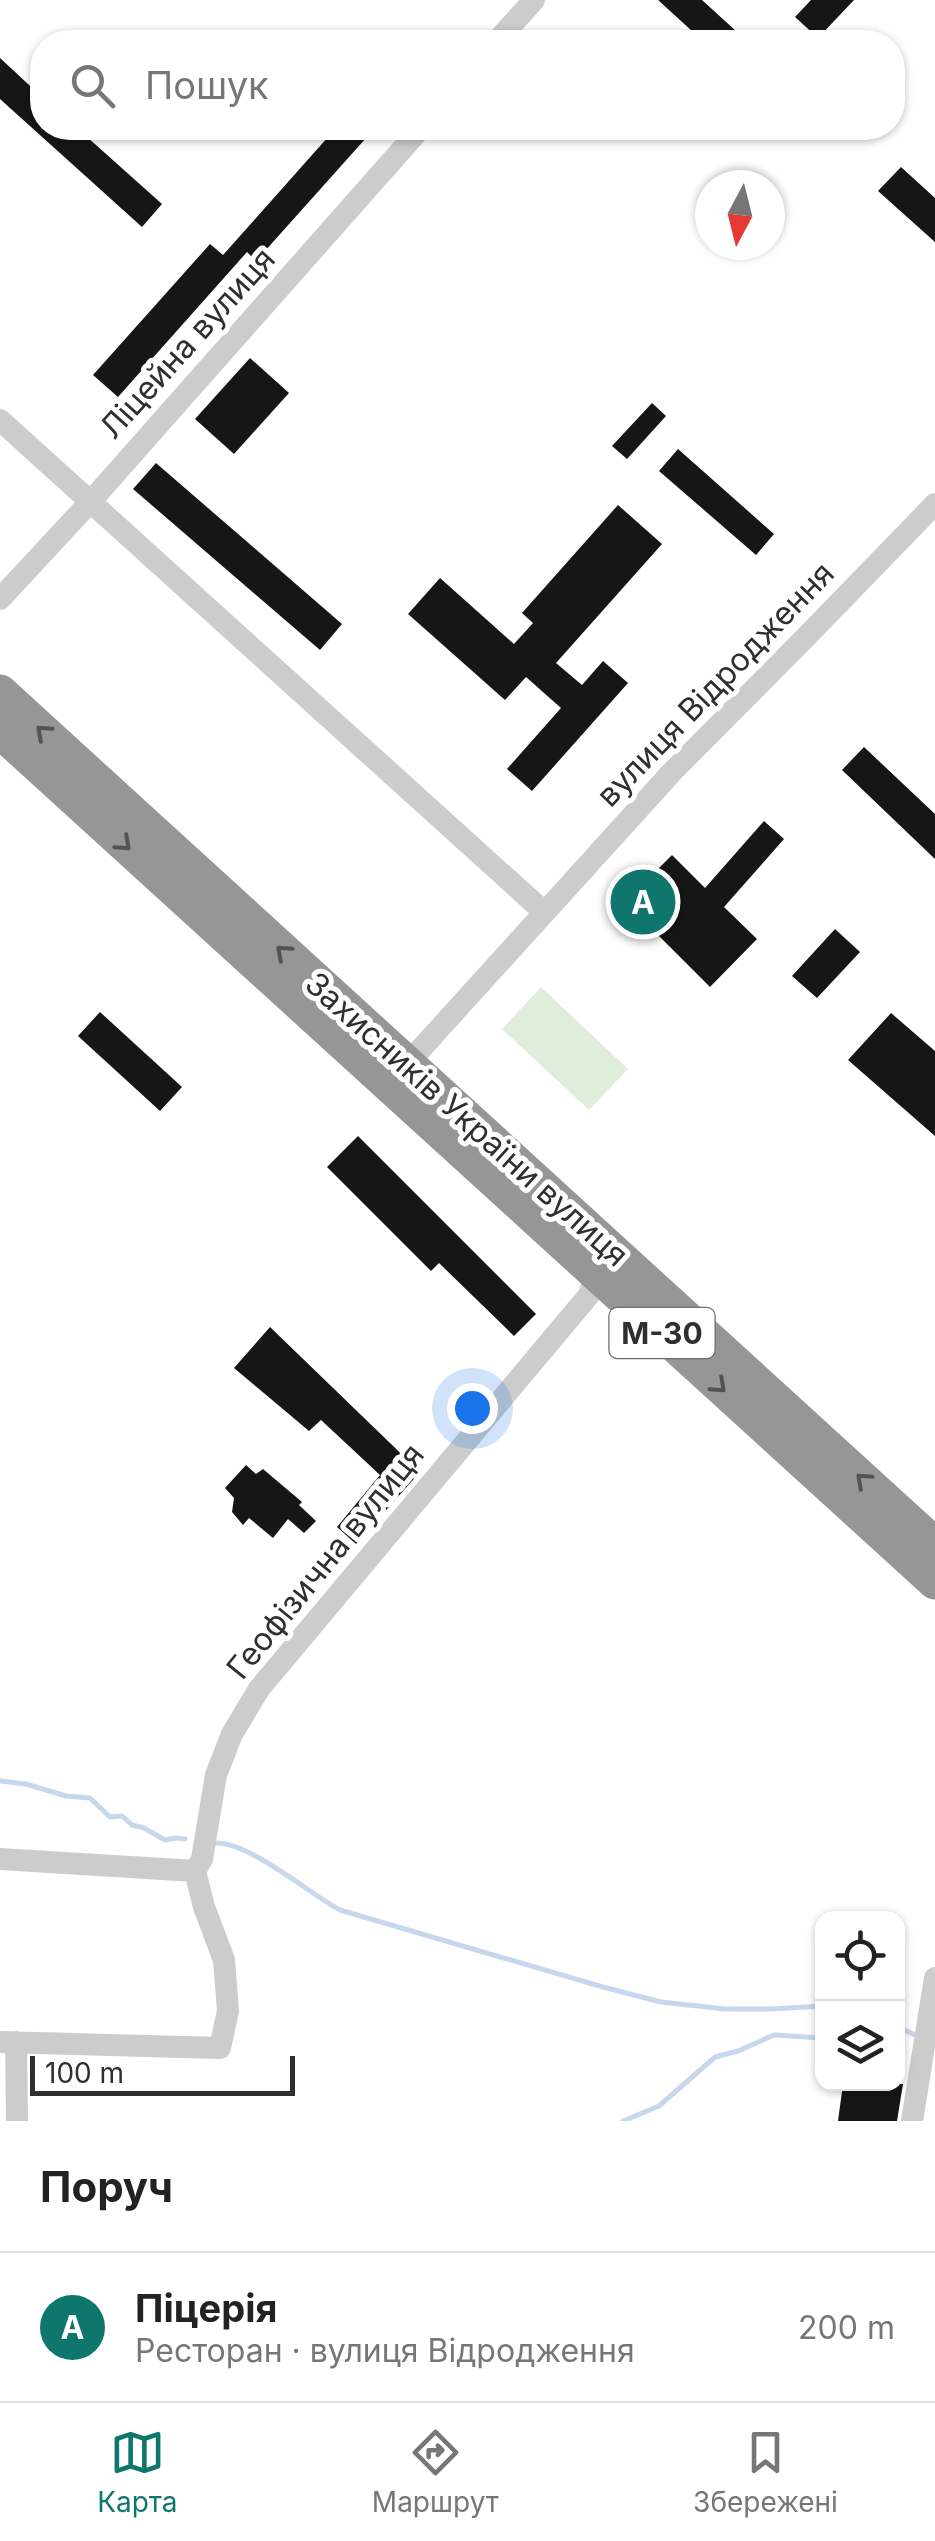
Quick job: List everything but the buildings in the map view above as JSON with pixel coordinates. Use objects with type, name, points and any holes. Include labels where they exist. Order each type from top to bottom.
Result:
[{"type":"highway","name":"Захисників України вулиця","points":[[0,692],[398,1074],[596,1273],[935,1582]]},
{"type":"highway","name":"Захисників України вулиця","points":[[0,731],[935,1545]]},
{"type":"street","points":[[507,30],[534,0]]},
{"type":"street","name":"Ліцейна вулиця","points":[[0,599],[410,140]]},
{"type":"street","points":[[0,420],[544,912]]},
{"type":"street","name":"вулиця Відродження","points":[[398,1074],[672,772],[935,504]]},
{"type":"street","name":"Геофізична вулиця","points":[[196,1871],[202,1859],[216,1776],[232,1734],[259,1689],[588,1295],[596,1273]]},
{"type":"street","points":[[0,1859],[196,1871],[204,1907],[224,1960],[228,2011],[220,2048],[8,2042],[17,2121]]},
{"type":"street","points":[[912,2121],[935,1978]]},
{"type":"green space","points":[[541,987],[628,1069],[589,1110],[502,1029]]},
{"type":"waterway","points":[[0,1781],[90,1798],[110,1817],[122,1816],[165,1840],[185,1839]]},
{"type":"waterway","points":[[214,1843],[228,1844],[260,1858],[340,1910],[603,1987],[661,2002],[725,2009],[815,2006]]},
{"type":"waterway","points":[[905,2030],[915,2035]]},
{"type":"waterway","points":[[623,2121],[659,2106],[715,2057],[774,2035],[815,2038]]},
{"type":"place","name":"Піцерія","points":[[643,902]]}]
